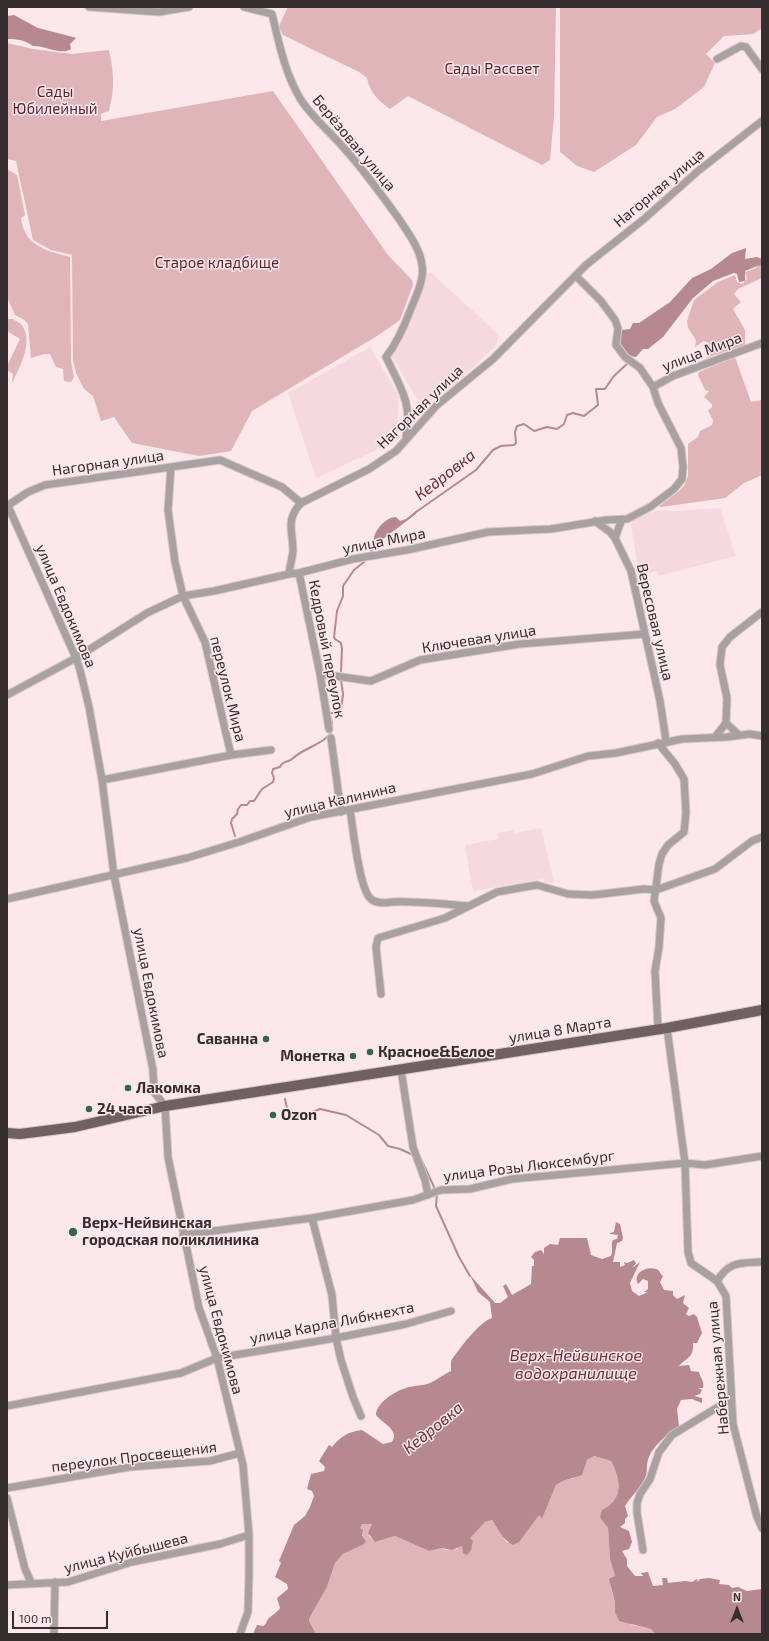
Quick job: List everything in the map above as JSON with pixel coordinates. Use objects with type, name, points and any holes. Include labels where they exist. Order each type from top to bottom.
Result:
[{"type":"main road","name":"улица 8 Марта","points":[[7,1133],[26,1133],[75,1127],[165,1106],[663,1029],[762,1010]]},
{"type":"street","points":[[89,7],[159,12],[189,7]]},
{"type":"street","name":"Берёзовая улица","points":[[244,7],[274,10],[286,68],[301,100],[320,124],[371,179],[406,229],[421,257],[423,273],[412,305],[396,344],[386,357],[406,399],[409,414],[406,438]]},
{"type":"street","points":[[717,59],[741,46],[746,47],[762,69]]},
{"type":"street","name":"Нагорная улица","points":[[8,506],[28,492],[45,485],[220,460],[282,487],[301,503],[385,460],[396,451],[437,405],[492,359],[597,256],[630,230],[698,171],[762,121]]},
{"type":"street","name":"улица Мира","points":[[7,695],[76,658],[147,613],[183,596],[214,591],[488,532],[563,528],[595,521],[627,519],[650,507],[666,496],[679,483],[683,473],[681,448],[678,440],[658,403],[653,387],[640,368],[619,352],[615,341],[618,328],[613,316],[576,276]]},
{"type":"street","name":"улица Мира","points":[[653,387],[673,376],[762,343]]},
{"type":"street","name":"переулок Мира","points":[[171,467],[168,510],[175,562],[183,596],[205,642],[231,755]]},
{"type":"street","points":[[289,574],[293,550],[291,521],[294,510],[301,503]]},
{"type":"street","name":"улица Евдокимова","points":[[8,506],[76,658],[89,707],[102,780],[114,875],[153,1070],[154,1092],[165,1106],[168,1157],[183,1235],[199,1308],[217,1358],[240,1453],[244,1478],[249,1535],[249,1603],[246,1619],[240,1634]]},
{"type":"street","points":[[615,538],[622,519]]},
{"type":"street","name":"Вересовая улица","points":[[595,521],[610,532],[615,538],[631,571],[660,701],[666,741]]},
{"type":"street","name":"Кедровый переулок","points":[[299,573],[320,674],[329,729]]},
{"type":"street","points":[[715,737],[726,723],[727,698],[720,666],[722,647],[730,637],[762,612]]},
{"type":"street","name":"Ключевая улица","points":[[320,674],[371,681],[420,660],[520,644],[645,634]]},
{"type":"street","points":[[726,723],[739,735]]},
{"type":"street","name":"улица Калинина","points":[[7,899],[194,856],[311,816],[341,812],[532,774],[580,758],[616,753],[666,741],[699,737],[739,735],[762,736]]},
{"type":"street","name":"Кедровый переулок","points":[[331,738],[341,812]]},
{"type":"street","points":[[658,743],[684,779],[686,813],[683,835],[671,841],[662,854],[659,864],[654,901],[661,918],[655,975],[663,1029]]},
{"type":"street","points":[[102,780],[231,755],[271,750]]},
{"type":"street","points":[[350,810],[362,882],[367,895],[371,900],[378,902],[417,901],[468,906]]},
{"type":"street","points":[[381,994],[376,948],[378,938],[445,918],[502,891],[537,885],[568,894],[579,895],[612,894],[644,889],[656,890],[715,869],[752,841],[762,838]]},
{"type":"street","name":"Набережная улица","points":[[663,1029],[685,1163],[690,1259],[695,1267],[717,1281],[724,1290],[727,1304],[731,1399],[736,1438],[757,1517],[762,1528]]},
{"type":"street","points":[[401,1070],[413,1147],[425,1180],[433,1193]]},
{"type":"street","name":"улица Розы Люксембург","points":[[183,1235],[312,1218],[413,1200],[433,1193],[470,1189],[523,1177],[685,1163],[705,1165],[762,1156]]},
{"type":"street","points":[[312,1218],[332,1296],[336,1338],[353,1397],[362,1416]]},
{"type":"street","points":[[717,1281],[722,1273],[730,1266],[762,1262]]},
{"type":"street","name":"улица Карла Либкнехта","points":[[7,1406],[186,1372],[217,1358],[336,1338],[406,1324],[452,1311]]},
{"type":"street","points":[[643,1550],[637,1513],[637,1503],[640,1494],[651,1475],[659,1452],[672,1435],[731,1399]]},
{"type":"street","name":"переулок Просвещения","points":[[7,1488],[130,1467],[210,1461],[240,1453]]},
{"type":"street","points":[[7,1498],[25,1569],[31,1582]]},
{"type":"street","name":"улица Куйбышева","points":[[7,1585],[81,1579],[120,1564],[220,1544],[249,1535]]},
{"type":"street","points":[[54,1634],[55,1582]]},
{"type":"shaded area","points":[[427,273],[431,273],[470,308],[497,334],[498,340],[496,345],[459,381],[424,406],[421,406],[391,355],[397,348]]},
{"type":"shaded area","points":[[370,347],[399,396],[396,441],[316,478],[288,393]]},
{"type":"shaded area","points":[[720,508],[736,556],[659,576],[657,571],[639,575],[631,525],[634,518],[659,510],[675,511]]},
{"type":"shaded area","points":[[541,828],[554,882],[545,883],[543,879],[473,891],[465,845],[498,839],[497,833],[513,830],[514,833]]},
{"type":"green space","name":"Сады Рассвет","points":[[288,7],[556,7],[554,117],[550,160],[542,165],[408,96],[390,109],[375,96],[370,88],[367,78],[359,72],[283,35],[279,26]]},
{"type":"green space","points":[[560,7],[762,7],[762,28],[753,34],[724,36],[706,54],[715,63],[704,87],[675,109],[657,117],[636,145],[594,172],[577,166],[560,152]]},
{"type":"green space","name":"Старое кладбище","points":[[7,43],[33,49],[72,54],[109,50],[113,74],[113,87],[109,111],[101,114],[101,121],[273,91],[388,255],[412,280],[413,285],[400,320],[377,336],[252,411],[231,451],[199,456],[132,443],[114,417],[101,421],[93,396],[84,389],[76,373],[73,360],[72,255],[51,250],[33,240],[16,161],[7,159]]},
{"type":"green space","points":[[7,169],[17,175],[25,215],[21,218],[23,227],[31,241],[45,249],[70,257],[71,361],[74,377],[71,382],[64,381],[63,369],[56,367],[50,354],[44,354],[31,358],[28,324],[23,319],[15,315],[7,297]]},
{"type":"green space","points":[[759,264],[762,264],[762,278],[738,289],[734,294],[741,302],[733,309],[745,330],[745,345],[706,358],[709,352],[709,343],[704,341],[695,347],[696,340],[688,328],[687,321],[694,300],[718,282],[735,275],[737,282],[742,284],[747,279],[745,272],[756,268]]},
{"type":"green space","points":[[7,319],[13,319],[21,324],[25,331],[26,339],[22,362],[12,384],[13,374],[7,370],[7,366],[20,339],[7,331]]},
{"type":"green space","points":[[735,357],[751,402],[762,400],[762,475],[744,483],[725,498],[661,507],[659,506],[684,486],[688,476],[688,444],[698,437],[700,431],[712,425],[713,420],[708,411],[712,407],[712,404],[704,397],[709,391],[705,390],[698,375],[699,372]]},
{"type":"green space","points":[[594,1456],[611,1461],[617,1475],[618,1482],[617,1495],[609,1506],[602,1510],[604,1521],[608,1528],[610,1559],[615,1576],[611,1588],[615,1602],[615,1612],[632,1625],[651,1629],[655,1634],[316,1634],[309,1621],[310,1617],[327,1587],[335,1563],[343,1554],[366,1541],[359,1528],[362,1524],[372,1524],[369,1536],[376,1542],[395,1536],[429,1551],[442,1548],[446,1550],[457,1549],[485,1522],[492,1520],[507,1543],[540,1514],[542,1519],[556,1485],[574,1478],[587,1460]]},
{"type":"water","points":[[14,15],[38,28],[76,38],[70,44],[71,49],[67,51],[58,51],[33,46],[21,40],[7,39],[7,16]]},
{"type":"water","points":[[746,248],[745,259],[757,257],[762,259],[762,264],[745,271],[745,281],[739,282],[737,274],[734,273],[713,281],[693,298],[663,337],[648,349],[643,349],[636,357],[629,356],[626,353],[620,342],[621,330],[630,329],[633,323],[639,323],[670,302],[692,278],[711,269],[732,253]]},
{"type":"water","points":[[417,510],[416,514],[379,542],[375,543],[374,537],[384,522],[388,519],[396,517],[400,521],[406,519]]},
{"type":"water","name":"Верх-Нейвинское водохранилище","points":[[616,1222],[620,1224],[623,1238],[622,1241],[617,1243],[613,1262],[620,1262],[620,1267],[625,1265],[624,1262],[627,1263],[634,1260],[636,1263],[632,1268],[640,1262],[630,1283],[632,1291],[639,1296],[648,1292],[644,1292],[648,1289],[648,1281],[643,1279],[638,1284],[637,1276],[645,1269],[649,1268],[659,1271],[663,1276],[660,1282],[664,1290],[673,1291],[673,1295],[677,1299],[685,1295],[683,1303],[689,1308],[686,1314],[689,1316],[694,1314],[697,1317],[702,1333],[697,1343],[693,1343],[692,1352],[689,1357],[679,1366],[689,1365],[691,1371],[699,1372],[703,1381],[703,1388],[698,1388],[702,1390],[700,1394],[694,1396],[702,1398],[702,1403],[692,1399],[681,1400],[677,1409],[679,1426],[653,1450],[648,1460],[645,1478],[641,1486],[625,1506],[628,1516],[625,1519],[625,1523],[620,1527],[629,1531],[632,1542],[629,1549],[622,1551],[627,1559],[627,1566],[635,1576],[643,1576],[641,1573],[648,1572],[653,1586],[663,1585],[662,1578],[667,1578],[668,1583],[685,1581],[692,1582],[697,1579],[698,1582],[700,1579],[709,1578],[720,1580],[719,1584],[729,1585],[732,1588],[738,1587],[747,1591],[762,1589],[762,1634],[655,1634],[651,1629],[619,1621],[615,1612],[615,1602],[609,1579],[615,1576],[610,1559],[608,1528],[600,1517],[602,1510],[609,1506],[617,1495],[617,1475],[611,1461],[594,1456],[587,1460],[582,1475],[563,1481],[556,1485],[542,1519],[539,1515],[519,1542],[513,1545],[509,1543],[492,1520],[485,1522],[470,1538],[473,1541],[471,1550],[467,1555],[463,1553],[462,1546],[452,1550],[442,1548],[429,1551],[395,1536],[375,1542],[368,1533],[372,1524],[362,1524],[360,1528],[363,1530],[362,1535],[366,1541],[364,1544],[343,1554],[335,1563],[327,1587],[310,1617],[309,1621],[316,1634],[253,1634],[257,1625],[263,1626],[269,1618],[279,1610],[280,1608],[277,1598],[288,1589],[287,1584],[275,1577],[281,1563],[279,1561],[294,1525],[305,1516],[310,1507],[314,1496],[312,1491],[307,1489],[311,1474],[324,1471],[325,1467],[319,1461],[329,1445],[332,1447],[345,1435],[362,1430],[383,1444],[392,1442],[394,1434],[392,1430],[376,1415],[379,1406],[387,1398],[397,1392],[409,1387],[430,1383],[451,1371],[451,1361],[464,1343],[475,1330],[492,1318],[490,1302],[478,1292],[470,1275],[495,1303],[500,1303],[508,1297],[503,1286],[506,1284],[512,1295],[531,1284],[532,1266],[534,1266],[534,1260],[531,1257],[535,1252],[541,1250],[544,1254],[544,1248],[550,1244],[558,1245],[560,1238],[587,1238],[591,1255],[602,1259],[611,1256],[612,1242],[613,1240],[617,1239],[618,1235],[610,1233],[614,1232]]},
{"type":"waterway","name":"Кедровка","points":[[416,512],[476,470],[493,450],[501,446],[514,445],[516,443],[515,432],[517,426],[524,424],[534,431],[547,427],[557,429],[564,424],[567,415],[573,413],[584,416],[598,405],[596,389],[605,389],[613,377],[629,362]]},
{"type":"waterway","name":"Кедровка","points":[[371,551],[376,542]]},
{"type":"waterway","name":"Кедровка","points":[[341,671],[341,643],[334,637],[337,611],[343,596],[343,586],[354,570],[364,562]]},
{"type":"waterway","name":"Кедровка","points":[[235,836],[231,823],[232,819],[237,814],[241,805],[247,805],[250,801],[254,801],[262,789],[273,782],[273,769],[280,767],[283,763],[328,737],[332,724],[329,714],[341,710],[343,694],[341,680]]},
{"type":"waterway","name":"Кедровка","points":[[285,1099],[287,1108],[292,1116],[300,1117],[320,1109],[346,1115],[379,1135],[388,1146],[400,1149],[413,1155]]},
{"type":"waterway","name":"Кедровка","points":[[420,1157],[435,1189]]},
{"type":"waterway","name":"Кедровка","points":[[437,1193],[436,1206],[459,1257],[470,1276]]},
{"type":"place","name":"Саванна","points":[[266,1039]]},
{"type":"place","name":"Красное&Белое","points":[[370,1052]]},
{"type":"place","name":"Монетка","points":[[353,1056]]},
{"type":"place","name":"Лакомка","points":[[128,1088]]},
{"type":"place","name":"24 часа","points":[[89,1109]]},
{"type":"place","name":"Ozon","points":[[273,1115]]},
{"type":"place","name":"Верх-Нейвинская городская поликлиника","points":[[73,1232]]},
{"type":"park label","name":"Сады Юбилейный","points":[[55,100]]}]
